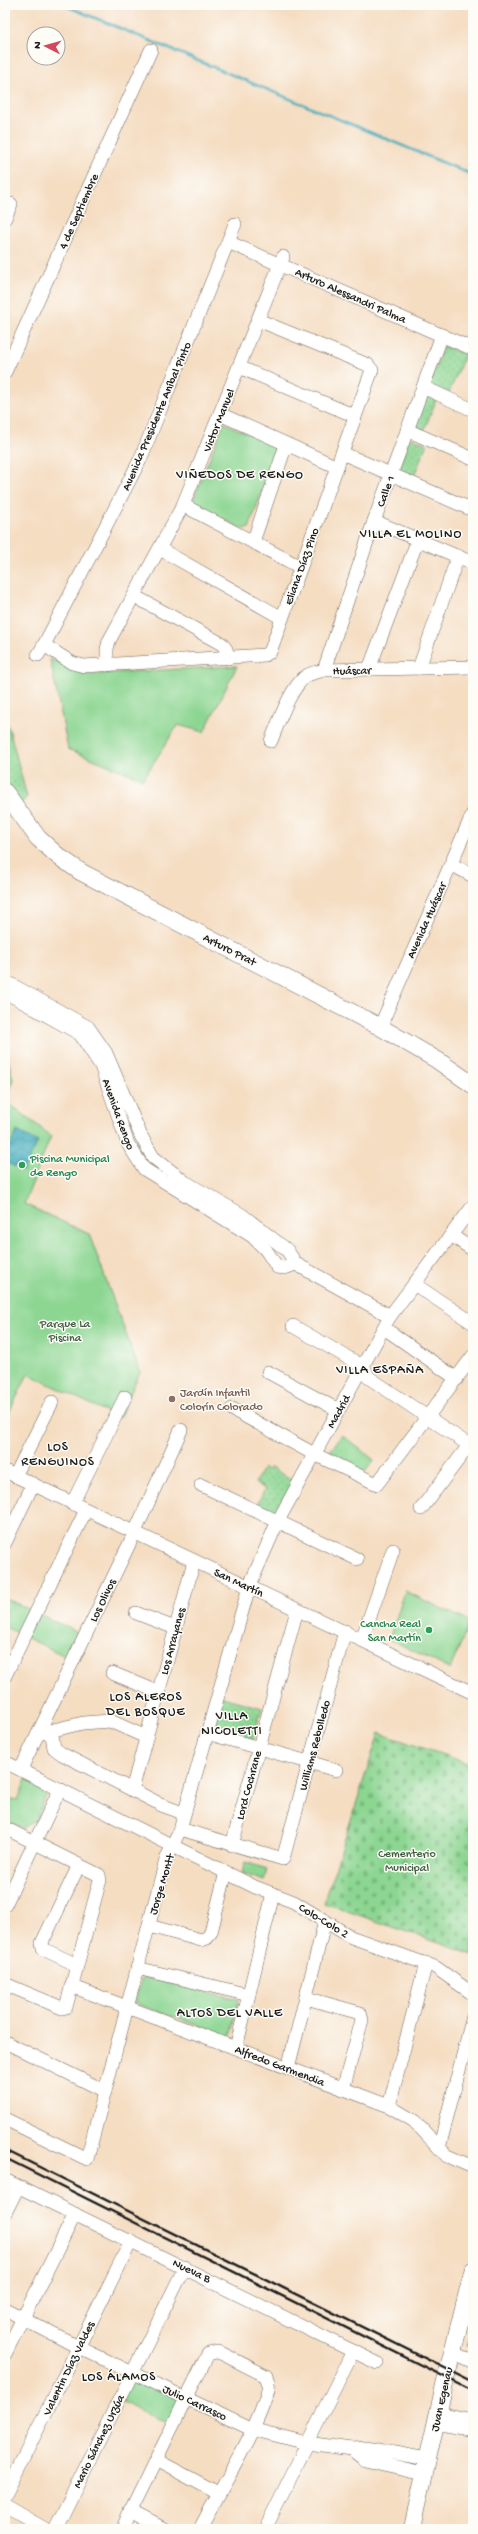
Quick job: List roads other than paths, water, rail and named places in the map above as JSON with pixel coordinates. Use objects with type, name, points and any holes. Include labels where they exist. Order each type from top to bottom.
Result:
[{"type":"main road","name":"Arturo Prat","points":[[5,792],[38,838],[58,856],[81,872],[380,1027],[437,1060],[473,1085]]},
{"type":"main road","name":"Juan Egenau","points":[[412,2529],[425,2466],[473,2270]]},
{"type":"street","name":"4 de Septiembre","points":[[5,372],[151,50]]},
{"type":"street","points":[[5,218],[11,204]]},
{"type":"street","name":"Avenida Presidente Aníbal Pinto","points":[[41,650],[140,460],[235,224]]},
{"type":"street","name":"Arturo Alessandri Palma","points":[[228,242],[281,260],[473,349]]},
{"type":"street","name":"Victor Manuel","points":[[107,665],[107,649],[110,642],[183,505],[281,260]]},
{"type":"street","name":"Eliana Díaz Pino","points":[[41,650],[72,663],[84,666],[228,658],[265,655],[270,652],[372,370],[368,365],[258,320]]},
{"type":"street","name":"Calle 1","points":[[324,670],[374,521],[442,335]]},
{"type":"street","points":[[239,367],[355,416]]},
{"type":"street","points":[[423,387],[473,410]]},
{"type":"street","points":[[220,414],[337,467]]},
{"type":"street","points":[[407,430],[473,459]]},
{"type":"street","points":[[252,542],[286,445]]},
{"type":"street","points":[[342,454],[473,510]]},
{"type":"street","points":[[183,505],[300,567]]},
{"type":"street","points":[[374,521],[473,563]]},
{"type":"street","points":[[369,669],[418,539]]},
{"type":"street","points":[[160,549],[282,618]]},
{"type":"street","points":[[419,668],[458,556]]},
{"type":"street","points":[[134,596],[222,644],[226,649],[228,658]]},
{"type":"street","name":"Huáscar","points":[[271,741],[288,702],[301,680],[308,675],[324,670],[473,667]]},
{"type":"street","name":"Avenida Huáscar","points":[[380,1027],[451,864],[470,828],[473,813]]},
{"type":"street","points":[[451,864],[473,876]]},
{"type":"street","name":"Avenida Rengo","points":[[5,981],[88,1027],[106,1053],[141,1136],[154,1157],[185,1182],[242,1215],[287,1250],[296,1264],[387,1322],[457,1379]]},
{"type":"street","name":"Avenida Rengo","points":[[5,992],[80,1034],[101,1066],[128,1144],[144,1169],[252,1236],[266,1250],[277,1266],[285,1268],[296,1264]]},
{"type":"street","name":"Madrid","points":[[248,1587],[278,1521],[338,1410],[364,1367],[387,1322],[473,1206]]},
{"type":"street","points":[[451,1235],[473,1250]]},
{"type":"street","points":[[414,1284],[473,1323]]},
{"type":"street","points":[[293,1326],[364,1367],[368,1377],[428,1419],[471,1443],[421,1508]]},
{"type":"street","points":[[232,1409],[314,1454],[377,1484],[428,1419],[473,1356]]},
{"type":"street","points":[[268,1372],[338,1410]]},
{"type":"street","points":[[72,1504],[125,1396]]},
{"type":"street","points":[[10,1473],[52,1402]]},
{"type":"street","name":"Los Olivos","points":[[21,1769],[42,1733],[181,1430]]},
{"type":"street","name":"San Martín","points":[[10,1473],[134,1534],[345,1631],[473,1693]]},
{"type":"street","points":[[5,1543],[33,1484]]},
{"type":"street","points":[[202,1485],[357,1559]]},
{"type":"street","points":[[5,1676],[86,1510]]},
{"type":"street","points":[[362,1639],[393,1550]]},
{"type":"street","name":"Los Arrayanes","points":[[132,1790],[194,1561]]},
{"type":"street","name":"Jorge Montt","points":[[5,2119],[87,2159],[166,1860],[180,1829],[183,1813],[207,1734],[248,1587]]},
{"type":"street","name":"Lord Cochrane","points":[[232,1845],[257,1748],[297,1610]]},
{"type":"street","points":[[136,1613],[175,1628]]},
{"type":"street","name":"Williams Rebolledo","points":[[232,1845],[283,1859],[345,1631]]},
{"type":"street","points":[[112,1673],[158,1692]]},
{"type":"street","points":[[42,1733],[83,1723],[110,1721],[146,1737]]},
{"type":"street","points":[[42,1733],[52,1735],[54,1748],[74,1760],[158,1803],[183,1813]]},
{"type":"street","points":[[207,1734],[336,1770]]},
{"type":"street","name":"Colo-Colo 2","points":[[5,1762],[226,1872],[294,1902],[359,1940],[426,1963],[442,1972],[473,1994]]},
{"type":"street","points":[[5,1905],[60,1789]]},
{"type":"street","points":[[5,1828],[99,1875],[100,1880],[66,2007],[62,2008],[5,1984]]},
{"type":"street","points":[[180,1829],[232,1845]]},
{"type":"street","points":[[77,1965],[43,1949],[42,1943],[78,1864]]},
{"type":"street","points":[[149,1926],[201,1940],[207,1938],[211,1932],[226,1872]]},
{"type":"street","points":[[236,2048],[273,1894]]},
{"type":"street","points":[[288,2068],[325,1921]]},
{"type":"street","points":[[389,2106],[426,1963]]},
{"type":"street","points":[[137,1968],[249,1995]]},
{"type":"street","name":"Alfredo Garmendia","points":[[71,1986],[389,2106],[414,2121],[447,2156],[473,2167]]},
{"type":"street","points":[[306,1998],[360,2013],[362,2020],[344,2089]]},
{"type":"street","points":[[439,2148],[473,2016]]},
{"type":"street","points":[[5,2042],[105,2091]]},
{"type":"street","name":"Nueva B","points":[[5,2180],[185,2267],[377,2363]]},
{"type":"street","points":[[5,2213],[18,2186]]},
{"type":"street","points":[[5,2354],[75,2214]]},
{"type":"street","name":"Valentin Díaz Valdes","points":[[5,2495],[131,2241]]},
{"type":"street","name":"Mario Sánchez Urzúa","points":[[55,2529],[185,2267]]},
{"type":"street","name":"Julio Carrasco","points":[[5,2309],[78,2347],[251,2429],[308,2443],[351,2449],[365,2460],[425,2466]]},
{"type":"street","points":[[265,2529],[353,2351]]},
{"type":"street","points":[[122,2529],[208,2354],[217,2352],[266,2376],[269,2383],[267,2393],[251,2429],[200,2529]]},
{"type":"street","points":[[452,2352],[473,2362]]},
{"type":"street","points":[[437,2418],[473,2420]]},
{"type":"street","points":[[437,2418],[473,2430]]},
{"type":"street","points":[[156,2460],[218,2493]]},
{"type":"street","points":[[5,2506],[45,2529]]},
{"type":"street","points":[[130,2511],[164,2529]]},
{"type":"water","points":[[17,1131],[38,1142],[23,1171],[5,1162],[5,1157]]},
{"type":"waterway","points":[[64,5],[473,175]]},
{"type":"railway","points":[[5,2150],[473,2382]]},
{"type":"railway","points":[[5,2158],[473,2391]]},
{"type":"place","name":"Piscina Municipal de Rengo","points":[[22,1165]]},
{"type":"place","name":"Jardín Infantil Colorín Colorado","points":[[172,1399]]},
{"type":"place","name":"Cancha Real San Martín","points":[[429,1630]]},
{"type":"district","name":"VIÑEDOS DE RENGO","points":[[240,473]]},
{"type":"district","name":"VILLA EL MOLINO","points":[[411,532]]},
{"type":"district","name":"VILLA ESPAÑA","points":[[380,1368]]},
{"type":"district","name":"LOS RENGUINOS","points":[[58,1452]]},
{"type":"district","name":"LOS ALEROS DEL BOSQUE","points":[[146,1702]]},
{"type":"district","name":"VILLA NICOLETTI","points":[[232,1722]]},
{"type":"district","name":"ALTOS DEL VALLE","points":[[230,2011]]},
{"type":"district","name":"LOS ÁLAMOS","points":[[119,2375]]},
{"type":"park label","name":"Parque La Piscina","points":[[65,1330]]},
{"type":"park label","name":"Cementerio Municipal","points":[[407,1860]]}]
